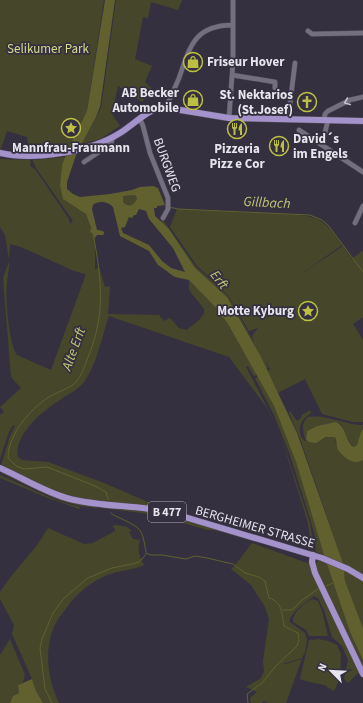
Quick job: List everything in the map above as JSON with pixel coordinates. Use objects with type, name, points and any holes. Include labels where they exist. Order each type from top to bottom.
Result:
[{"type":"main road","points":[[0,153],[21,156],[84,149],[113,137],[154,109],[166,107],[229,118],[363,121]]},
{"type":"main road","name":"BERGHEIMER STRASSE","points":[[0,468],[55,494],[68,498],[86,502],[168,512],[322,558],[348,569],[363,578]]},
{"type":"main road","points":[[313,555],[312,562],[316,573],[363,674]]},
{"type":"street","points":[[229,118],[232,76],[233,0]]},
{"type":"street","points":[[166,107],[189,48],[195,40],[212,27],[223,24],[233,24]]},
{"type":"street","points":[[308,31],[312,34],[363,33]]},
{"type":"street","points":[[288,120],[295,63]]},
{"type":"street","points":[[232,76],[275,82],[275,88]]},
{"type":"street","points":[[322,145],[326,120],[325,114],[350,100],[363,97]]},
{"type":"street","name":"BURGWEG","points":[[140,120],[169,203],[168,209],[163,218]]},
{"type":"street","points":[[299,130],[363,172]]},
{"type":"street","points":[[84,162],[111,144],[113,137]]},
{"type":"street","points":[[355,223],[363,206]]},
{"type":"green space","name":"Selikumer Park","points":[[0,0],[104,0],[87,111],[69,147],[29,149],[27,137],[7,131],[1,149],[0,148]]},
{"type":"green space","points":[[116,0],[182,0],[178,10],[151,2],[148,18],[143,17],[135,59],[152,66],[145,82],[152,89],[142,102],[118,86],[112,114],[120,126],[100,139],[82,144],[101,108]]},
{"type":"green space","points":[[65,157],[62,165],[60,185],[66,201],[86,214],[95,238],[95,270],[99,267],[105,287],[110,286],[108,314],[159,315],[164,321],[170,318],[179,328],[187,330],[201,318],[204,312],[204,309],[189,290],[189,280],[216,308],[228,324],[257,375],[254,376],[248,366],[246,367],[279,430],[267,408],[229,357],[109,316],[96,359],[89,375],[79,387],[53,404],[31,424],[20,440],[18,457],[22,460],[48,462],[104,483],[162,508],[76,498],[46,487],[2,465],[10,436],[15,426],[13,425],[8,434],[0,459],[0,415],[4,412],[0,407],[21,388],[11,377],[3,278],[9,262],[7,281],[7,310],[14,349],[17,355],[51,370],[86,274],[74,271],[21,247],[10,244],[9,260],[5,235],[0,227],[0,159],[31,161],[30,166],[35,169],[69,219],[70,224],[73,221],[36,168],[33,161]]},
{"type":"green space","points":[[135,195],[137,198],[135,203],[131,206],[123,202],[123,196]]},
{"type":"green space","points":[[177,209],[299,215],[320,220],[329,228],[342,245],[300,275],[343,246],[352,259],[363,250],[363,317],[353,324],[363,340],[363,422],[353,422],[322,414],[305,379],[278,393],[267,371],[270,369],[265,360],[268,367],[266,370],[252,340],[227,297],[195,268],[169,229],[161,222],[163,220],[196,267],[218,286],[229,298],[254,342],[252,336],[258,328],[249,331],[229,297],[218,285],[197,266],[170,227]]},
{"type":"green space","points":[[258,377],[274,406],[296,462],[324,555],[316,552],[315,536],[290,455],[274,415],[255,378]]},
{"type":"green space","points":[[310,410],[311,413],[301,422],[300,428],[301,437],[305,441],[303,425],[308,417],[315,416],[329,418],[356,425],[363,425],[358,443],[355,447],[349,442],[343,427],[337,422],[317,426],[307,431],[306,436],[320,441],[333,436],[335,437],[336,444],[360,462],[363,460],[363,575],[343,563],[300,439],[289,413],[290,411],[297,421],[302,415]]},
{"type":"green space","points":[[279,430],[310,523],[314,548],[311,548],[308,523]]},
{"type":"green space","points":[[2,471],[52,495],[98,508],[80,506],[58,500],[1,473]]},
{"type":"green space","points":[[0,475],[58,501],[80,507],[79,509],[48,498],[0,478]]},
{"type":"green space","points":[[103,506],[157,512],[249,538],[250,540],[214,530],[207,530],[156,515],[103,508]]},
{"type":"green space","points":[[116,525],[127,527],[132,531],[129,532],[133,539],[140,540],[139,552],[144,565],[110,574],[95,581],[85,588],[72,601],[61,615],[53,630],[48,651],[49,673],[59,703],[43,703],[36,691],[12,634],[14,625],[0,599],[0,592],[38,544],[48,528],[84,544],[93,543],[115,531],[112,526]]},
{"type":"green space","points":[[252,543],[310,564],[359,672],[348,683],[344,679],[348,660],[342,646],[332,637],[324,610],[318,598],[314,596],[297,609],[290,618],[290,622],[305,633],[307,640],[305,652],[302,658],[283,664],[302,659],[286,703],[269,703],[263,701],[262,703],[251,703],[250,698],[257,692],[246,687],[261,678],[264,671],[263,661],[269,619],[265,607],[251,585],[231,569]]},
{"type":"green space","points":[[321,560],[327,563],[350,632],[363,660],[363,668],[321,582],[315,565]]},
{"type":"green space","points":[[343,569],[363,580],[363,628],[345,581]]},
{"type":"green space","points":[[312,599],[318,601],[328,636],[309,636],[306,630],[293,622],[296,612]]},
{"type":"green space","points":[[10,639],[25,675],[23,682],[18,685],[19,693],[13,696],[10,703],[0,703],[0,655]]},
{"type":"green space","points":[[319,639],[337,645],[341,654],[340,678],[334,691],[327,686],[300,679],[309,640]]},
{"type":"shaded area","points":[[105,0],[115,0],[100,107],[76,155],[67,182],[67,189],[80,197],[110,194],[140,187],[153,186],[158,188],[165,205],[154,208],[155,216],[169,229],[195,268],[227,297],[260,355],[297,433],[343,563],[345,581],[363,628],[363,660],[350,632],[324,555],[296,462],[274,406],[228,324],[216,308],[189,280],[175,277],[158,265],[149,251],[120,236],[113,207],[111,205],[101,202],[93,205],[92,209],[97,230],[102,231],[102,235],[97,235],[95,238],[86,214],[63,199],[60,185],[62,165],[69,147],[87,111]],"holes":[[[135,195],[137,198],[133,204],[127,205],[123,202],[123,196]],[[139,209],[146,211],[149,219],[173,248],[185,272],[171,268],[162,261],[149,245],[123,233],[121,228],[125,227],[129,217],[132,218],[136,215]]]},
{"type":"shaded area","points":[[336,422],[340,424],[349,442],[354,447],[357,445],[363,429],[363,460],[360,462],[353,462],[343,456],[338,450],[335,437],[326,437],[316,443],[309,442],[306,439],[307,431],[317,426]]},
{"type":"shaded area","points":[[32,679],[36,691],[43,703],[10,703],[13,696],[19,693],[18,685]]},
{"type":"waterway","name":"Gillbach","points":[[169,207],[178,209],[310,215],[322,220],[328,225],[363,272]]},
{"type":"waterway","name":"Alte Erft","points":[[92,228],[100,278],[100,309],[94,340],[86,363],[76,382],[70,387],[42,402],[21,423],[12,440],[8,458],[16,466],[24,469],[47,467],[95,486],[106,492],[108,499]]},
{"type":"waterway","points":[[92,231],[102,233]]},
{"type":"waterway","name":"Alte Erft","points":[[111,513],[138,528],[144,539],[146,552]]},
{"type":"waterway","points":[[146,553],[151,555],[162,555],[186,559],[195,556],[233,564],[245,573],[259,577],[265,581],[269,598],[274,600],[281,609],[284,626],[298,633],[299,640],[297,646],[276,666],[262,683],[247,694],[248,703]]},
{"type":"waterway","points":[[52,703],[45,689],[40,648],[42,639],[53,613],[64,598],[88,578],[112,568],[139,562],[146,554]]},
{"type":"waterway","points":[[326,586],[333,583]]},
{"type":"waterway","points":[[283,610],[291,610],[318,589]]},
{"type":"place","name":"Friseur Hover","points":[[193,62]]},
{"type":"place","name":"AB Becker Automobile","points":[[193,100]]},
{"type":"place","name":"St. Nektarios (St.Josef)","points":[[307,102]]},
{"type":"place","name":"Mannfrau-Fraumann","points":[[71,128]]},
{"type":"place","name":"Pizzeria Pizz e Cor","points":[[237,129]]},
{"type":"place","name":"David´s im Engels","points":[[279,146]]},
{"type":"place","name":"Motte Kyburg","points":[[308,311]]},
{"type":"water label","name":"Erft","points":[[219,280]]}]
